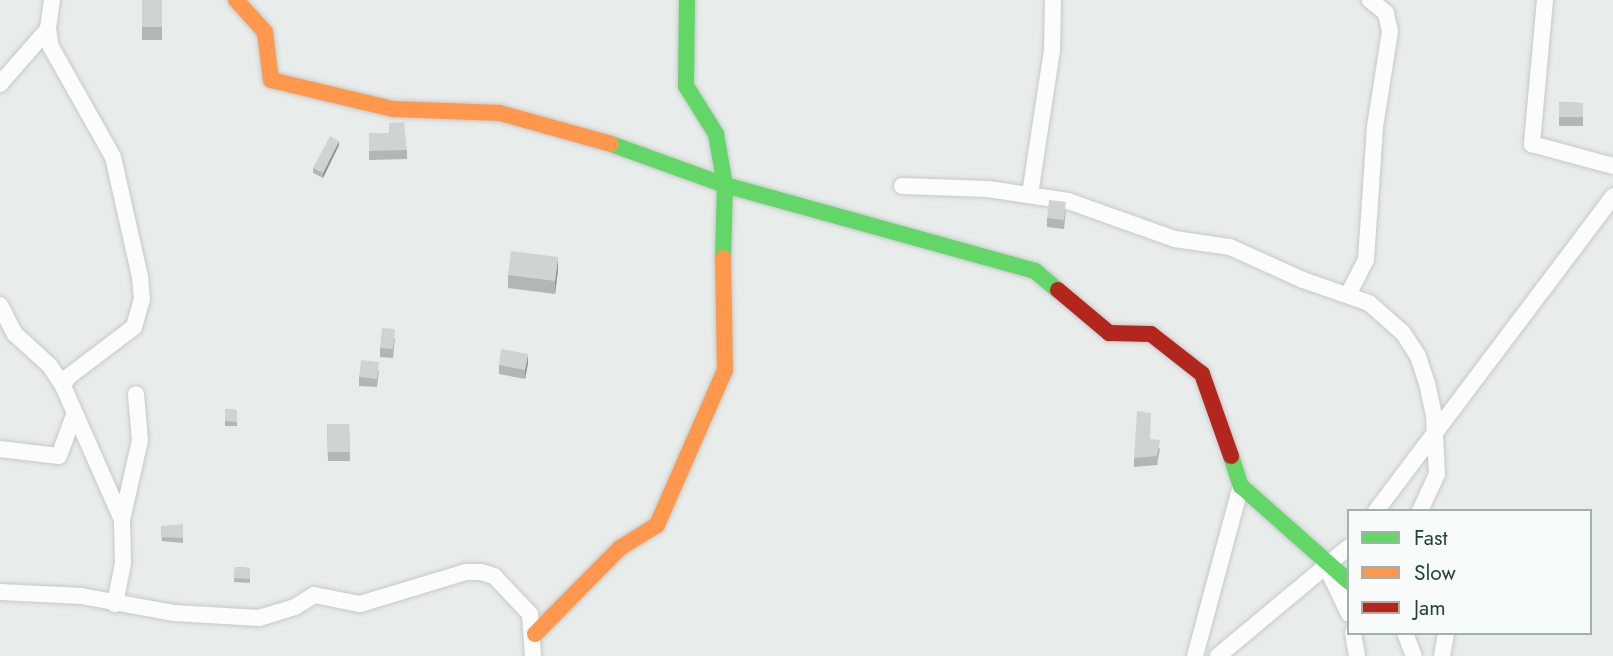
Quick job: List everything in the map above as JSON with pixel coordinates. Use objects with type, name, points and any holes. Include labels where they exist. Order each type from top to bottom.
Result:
[{"type":"street","points":[[51,0],[48,29],[51,47],[113,157],[142,299],[139,315],[127,335],[68,377],[63,386]]},
{"type":"street","points":[[236,0],[265,32],[271,80],[393,109],[500,113],[595,138],[725,185],[1035,271],[1109,333],[1151,334],[1202,374],[1241,486],[1326,565],[1347,581]]},
{"type":"street","points":[[535,634],[628,541],[654,529],[707,418],[726,362],[721,329],[725,185],[716,134],[686,86],[687,0]]},
{"type":"street","points":[[1030,194],[1052,51],[1053,0]]},
{"type":"street","points":[[1349,293],[1366,260],[1375,127],[1390,31],[1387,13],[1370,0]]},
{"type":"street","points":[[1545,0],[1532,144],[1613,166]]},
{"type":"street","points":[[0,84],[48,29]]},
{"type":"street","points":[[902,186],[1030,194],[1093,208],[1175,240],[1230,247],[1303,281],[1349,293],[1385,316],[1418,356],[1436,430],[1437,474],[1421,509]]},
{"type":"street","points":[[1377,509],[1613,196]]},
{"type":"street","points":[[0,305],[15,334],[50,366],[63,386],[122,520]]},
{"type":"street","points":[[114,604],[124,557],[122,520],[140,440],[136,394]]},
{"type":"street","points":[[0,449],[59,456],[74,415]]},
{"type":"street","points":[[1195,656],[1241,486]]},
{"type":"street","points":[[1218,656],[1347,549]]},
{"type":"street","points":[[1326,565],[1347,610]]},
{"type":"street","points":[[0,592],[81,596],[114,604],[207,616],[265,617],[314,595],[360,604],[474,571],[494,576],[522,604],[535,634],[533,656]]},
{"type":"street","points":[[1353,635],[1357,656]]},
{"type":"street","points":[[1406,635],[1415,656]]},
{"type":"street","points":[[1442,656],[1446,635]]},
{"type":"building","points":[[142,0],[162,0],[162,27],[142,27]]},
{"type":"building","points":[[1559,102],[1583,103],[1583,117],[1559,117]]},
{"type":"building","points":[[404,122],[407,150],[369,151],[369,133],[389,133],[389,123]]},
{"type":"building","points":[[330,136],[339,141],[323,173],[313,168]]},
{"type":"building","points":[[1049,200],[1066,202],[1064,220],[1047,218]]},
{"type":"building","points":[[511,251],[558,257],[555,281],[508,275]]},
{"type":"building","points":[[382,328],[395,329],[393,349],[380,348]]},
{"type":"building","points":[[501,349],[528,354],[525,370],[499,365]]},
{"type":"building","points":[[361,360],[379,362],[377,379],[359,377]]},
{"type":"building","points":[[225,409],[237,410],[237,422],[225,421]]},
{"type":"building","points":[[1137,411],[1151,413],[1150,439],[1160,440],[1157,456],[1134,458]]},
{"type":"building","points":[[327,424],[349,424],[350,452],[328,452]]},
{"type":"building","points":[[183,524],[183,538],[162,537],[161,526]]},
{"type":"building","points":[[235,567],[250,568],[250,579],[234,578]]},
{"type":"traffic: fast","points":[[687,0],[686,86],[716,134],[725,185],[723,258]]},
{"type":"traffic: fast","points":[[611,144],[725,185],[1035,271],[1058,290]]},
{"type":"traffic: fast","points":[[1231,456],[1241,486],[1347,580]]},
{"type":"traffic: slow","points":[[236,0],[265,32],[271,80],[393,109],[500,113],[611,144]]},
{"type":"traffic: slow","points":[[535,634],[620,548],[657,525],[725,370],[723,258]]},
{"type":"traffic: jam","points":[[1058,290],[1109,333],[1151,334],[1202,374],[1231,456]]}]
